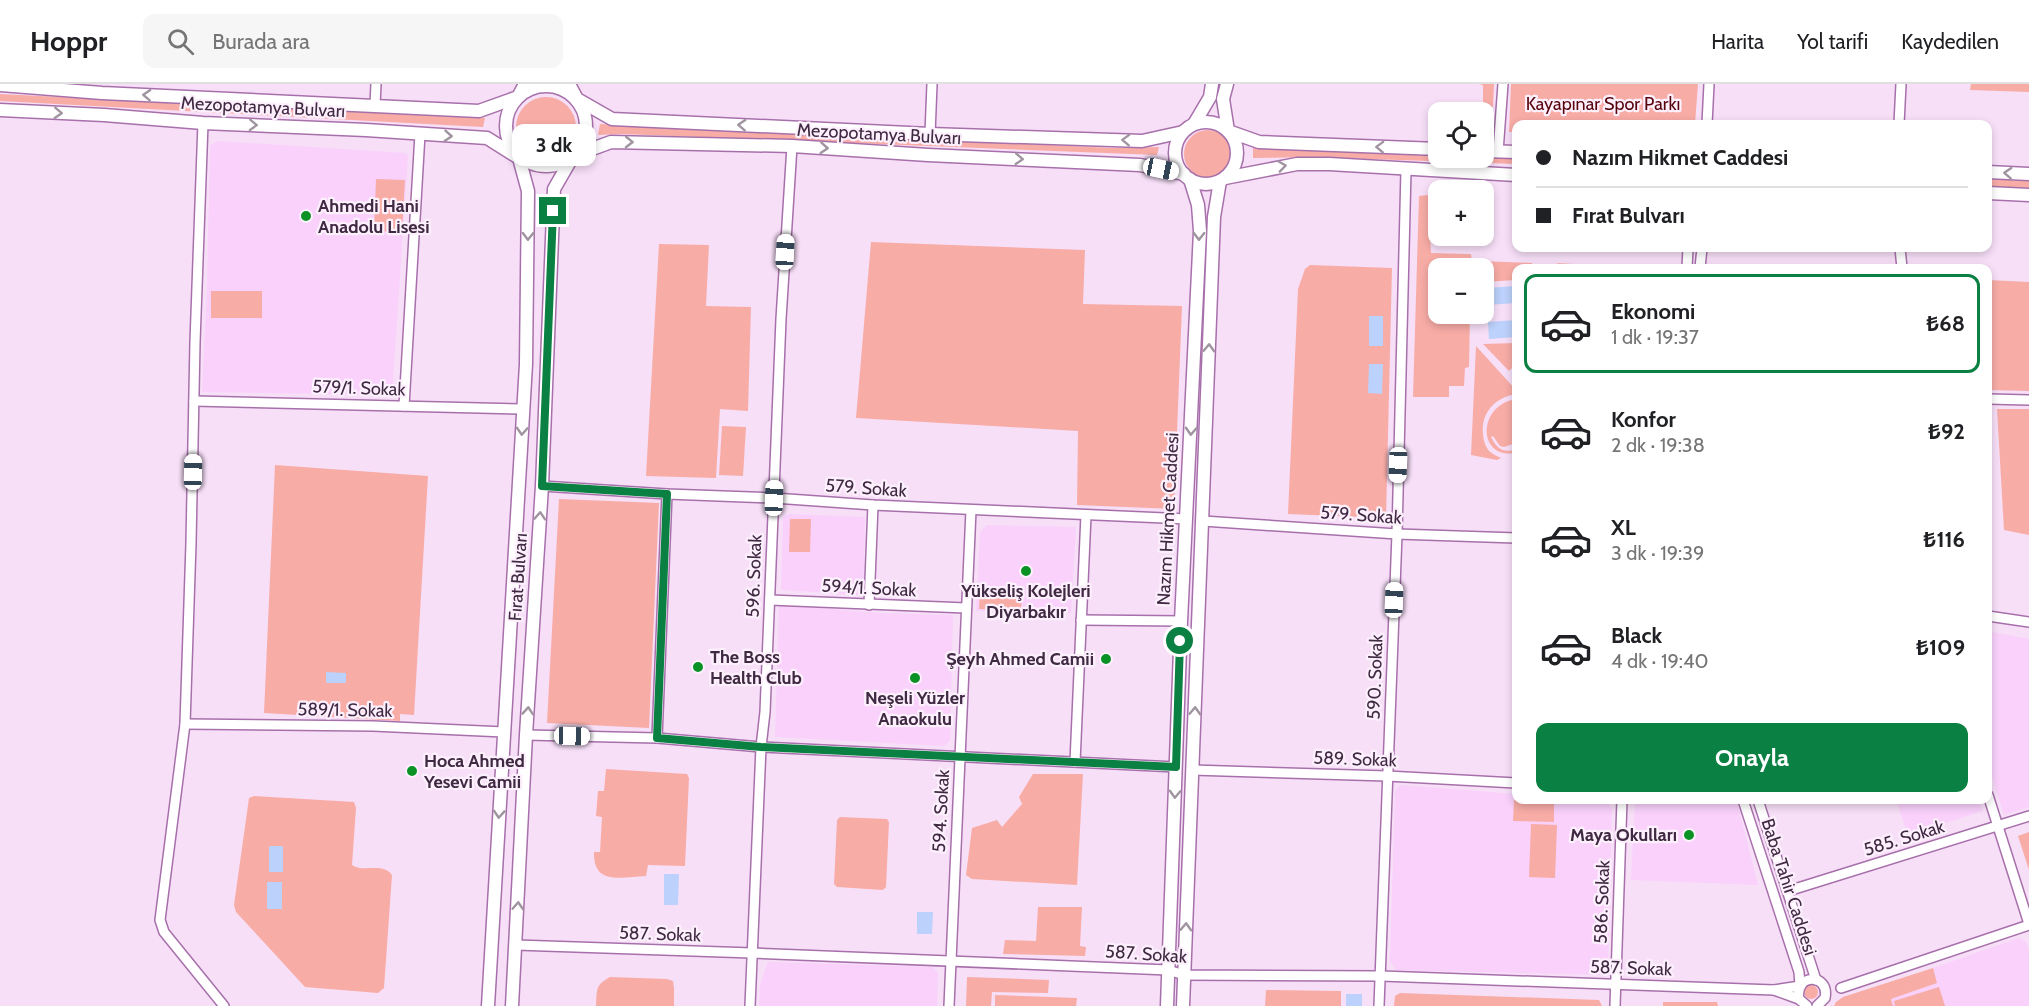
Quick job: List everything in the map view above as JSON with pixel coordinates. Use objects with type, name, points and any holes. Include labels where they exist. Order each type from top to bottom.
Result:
[{"type":"main road","points":[[525,84],[510,107],[506,127],[510,146],[519,158],[541,167],[564,163],[582,146],[586,134],[586,121],[582,109],[568,84]]},
{"type":"main road","points":[[1212,84],[1210,97],[1178,142],[1175,153],[1178,164],[1187,177],[1202,184],[1297,164],[1512,175]]},
{"type":"main road","points":[[1223,179],[1233,169],[1237,155],[1235,141],[1228,131],[1223,99],[1227,84]]},
{"type":"main road","name":"Mezopotamya Bulvarı","points":[[0,85],[479,111],[518,97]]},
{"type":"main road","points":[[518,97],[528,90],[541,86],[553,86],[577,99]]},
{"type":"main road","name":"Mezopotamya Bulvarı","points":[[577,99],[612,119],[1142,141],[1189,128]]},
{"type":"main road","name":"Mezopotamya Bulvarı","points":[[0,110],[487,138],[519,158]]},
{"type":"main road","points":[[1189,128],[1212,122],[1228,131],[1259,142],[1428,149]]},
{"type":"main road","name":"Mezopotamya Bulvarı","points":[[573,156],[611,142],[792,146],[1140,165],[1187,177]]},
{"type":"main road","points":[[1494,152],[1512,152]]},
{"type":"main road","name":"Fırat Bulvarı","points":[[512,1006],[542,486],[554,189],[573,156]]},
{"type":"main road","name":"Fırat Bulvarı","points":[[488,1006],[526,364],[528,191],[519,158]]},
{"type":"main road","points":[[1992,172],[2029,174]]},
{"type":"main road","name":"Nazım Hikmet Caddesi","points":[[1167,1006],[1181,621],[1200,231],[1198,205],[1187,177]]},
{"type":"main road","name":"Nazım Hikmet Caddesi","points":[[1183,1006],[1214,217],[1223,179]]},
{"type":"main road","points":[[1992,193],[2029,195]]},
{"type":"street","points":[[375,105],[376,84]]},
{"type":"street","points":[[930,134],[932,84]]},
{"type":"street","points":[[1498,152],[1503,84]]},
{"type":"street","points":[[1707,120],[1709,84]]},
{"type":"street","points":[[1899,120],[1901,84]]},
{"type":"street","points":[[203,123],[185,724],[160,920],[164,932],[224,1006]]},
{"type":"street","points":[[404,406],[420,134]]},
{"type":"street","name":"596. Sokak","points":[[750,1006],[781,319],[792,146]]},
{"type":"street","name":"590. Sokak","points":[[1379,1006],[1397,534],[1407,170]]},
{"type":"street","points":[[1992,399],[2029,400]]},
{"type":"street","name":"579/1. Sokak","points":[[194,401],[522,410]]},
{"type":"street","name":"579. Sokak","points":[[542,486],[970,510],[1187,519]]},
{"type":"street","points":[[657,738],[667,494]]},
{"type":"street","points":[[869,605],[873,505]]},
{"type":"street","name":"594. Sokak","points":[[949,1006],[970,510]]},
{"type":"street","points":[[1075,762],[1086,515]]},
{"type":"street","name":"579. Sokak","points":[[1203,521],[1397,534],[1512,538]]},
{"type":"street","name":"594/1. Sokak","points":[[770,600],[966,608]]},
{"type":"street","points":[[1992,617],[2029,622]]},
{"type":"street","points":[[1081,620],[1181,621]]},
{"type":"street","name":"589/1. Sokak","points":[[185,724],[374,726],[504,732]]},
{"type":"street","points":[[526,735],[657,738],[761,747],[1176,767]]},
{"type":"street","name":"589. Sokak","points":[[1192,770],[1388,776],[1512,783]]},
{"type":"street","name":"586. Sokak","points":[[1615,1006],[1622,804]]},
{"type":"street","name":"Baba Tahir Caddesi","points":[[1744,804],[1799,972],[1799,990],[1804,1004]]},
{"type":"street","name":"Baba Tahir Caddesi","points":[[1759,804],[1811,967],[1826,994],[1825,1002]]},
{"type":"street","points":[[1817,1006],[1840,988],[2029,925],[1991,804]]},
{"type":"street","name":"585. Sokak","points":[[1788,891],[2029,816]]},
{"type":"street","name":"587. Sokak","points":[[516,945],[951,960],[1168,970],[1184,975],[1381,976],[1774,990]]},
{"type":"street","points":[[1774,990],[1800,986],[1808,980],[1840,988]]},
{"type":"street","points":[[1774,990],[1804,1004]]},
{"type":"shaded area","points":[[218,141],[405,153],[408,156],[392,395],[202,392],[210,145]]},
{"type":"shaded area","points":[[789,514],[865,517],[863,595],[781,590],[783,517]]},
{"type":"shaded area","name":"Yükseliş Kolejleri Diyarbakır","points":[[987,525],[1076,527],[1071,613],[976,611],[980,532]]},
{"type":"shaded area","points":[[779,605],[881,613],[953,615],[950,741],[944,746],[775,737]]},
{"type":"shaded area","points":[[1992,632],[2029,639],[2029,807],[2004,815],[1992,777]]},
{"type":"shaded area","points":[[1400,785],[1512,794],[1512,804],[1608,804],[1612,808],[1608,970],[1602,975],[1396,970],[1390,961],[1395,791]]},
{"type":"shaded area","name":"Maya Okulları","points":[[1635,804],[1738,804],[1758,885],[1631,880]]},
{"type":"shaded area","points":[[1897,804],[1980,804],[1983,811],[1908,835]]},
{"type":"shaded area","points":[[2019,938],[2026,942],[2029,949],[2029,1006],[1893,1006],[1891,999],[1937,983],[1933,968]]},
{"type":"shaded area","points":[[768,962],[933,967],[938,974],[937,1006],[759,1006],[760,985]]},
{"type":"green space","points":[[1479,84],[1494,84],[1493,102],[1483,102],[1483,85]]},
{"type":"green space","name":"Kayapınar Spor Parkı","points":[[1511,84],[1698,84],[1695,120],[1512,120],[1512,132],[1509,132]]},
{"type":"green space","points":[[1971,84],[2029,84],[2029,92],[1970,90]]},
{"type":"green space","points":[[0,94],[485,118],[483,127],[0,101]]},
{"type":"green space","points":[[540,97],[552,97],[563,102],[571,110],[576,127],[574,139],[563,152],[552,157],[540,157],[529,152],[521,144],[516,133],[516,121],[521,110],[529,102]]},
{"type":"green space","points":[[600,124],[1113,148],[1159,147],[1157,155],[622,134],[598,135]]},
{"type":"green space","points":[[1208,130],[1225,137],[1232,154],[1225,171],[1208,178],[1191,171],[1184,154],[1191,137]]},
{"type":"green space","points":[[1253,148],[1428,155],[1428,161],[1312,157],[1253,158]]},
{"type":"green space","points":[[1494,158],[1512,158],[1512,164],[1494,163]]},
{"type":"green space","points":[[376,179],[405,180],[402,232],[374,231]]},
{"type":"green space","points":[[1992,179],[2029,181],[2029,188],[1992,187]]},
{"type":"green space","points":[[1428,195],[1428,246],[1431,246],[1431,253],[1471,254],[1472,258],[1428,258],[1428,324],[1470,324],[1469,367],[1465,368],[1464,386],[1449,386],[1449,397],[1413,397],[1419,196]]},
{"type":"green space","points":[[871,242],[1085,250],[1083,304],[1182,306],[1174,509],[1077,505],[1078,431],[856,418]]},
{"type":"green space","points":[[659,244],[709,245],[706,306],[751,307],[748,411],[720,409],[716,478],[646,476]]},
{"type":"green space","points":[[1494,262],[1532,263],[1512,264],[1512,280],[1494,281]]},
{"type":"green space","points":[[1310,265],[1392,268],[1386,518],[1288,514],[1298,289],[1305,269]]},
{"type":"green space","points":[[1992,280],[2029,282],[2029,391],[1992,390]]},
{"type":"green space","points":[[211,291],[262,291],[262,318],[211,318]]},
{"type":"green space","points":[[1512,343],[1512,368],[1509,371],[1483,344]]},
{"type":"green space","points":[[1476,346],[1512,386],[1512,395],[1496,402],[1484,418],[1484,442],[1489,451],[1501,458],[1497,460],[1471,455]]},
{"type":"green space","points":[[1512,400],[1512,444],[1500,446],[1493,436],[1491,437],[1501,449],[1512,450],[1512,453],[1503,453],[1494,448],[1489,441],[1487,431],[1494,411],[1503,403]]},
{"type":"green space","points":[[1997,409],[2029,409],[2029,535],[2004,530]]},
{"type":"green space","points":[[722,426],[746,427],[743,476],[719,475]]},
{"type":"green space","points":[[275,465],[428,476],[414,715],[400,714],[400,721],[264,713]]},
{"type":"green space","points":[[559,499],[659,503],[649,728],[547,723]]},
{"type":"green space","points":[[790,519],[811,519],[810,552],[789,552]]},
{"type":"green space","points":[[980,590],[1022,592],[1021,610],[979,609]]},
{"type":"green space","points":[[606,769],[687,774],[689,778],[685,866],[648,865],[646,876],[619,878],[604,875],[598,870],[594,852],[600,852],[602,817],[596,816],[598,791],[604,791]]},
{"type":"green space","points":[[1033,774],[1083,774],[1077,885],[972,879],[966,875],[972,828],[997,820],[1002,827],[1022,804],[1019,797]]},
{"type":"green space","points":[[254,796],[354,802],[356,808],[352,865],[383,869],[392,875],[384,988],[378,993],[305,987],[236,912],[234,905],[249,798]]},
{"type":"green space","points":[[1514,804],[1554,804],[1554,822],[1513,821]]},
{"type":"green space","points":[[840,817],[887,819],[889,822],[886,887],[883,890],[837,887],[834,884],[837,820]]},
{"type":"green space","points":[[1531,824],[1557,825],[1555,878],[1529,877]]},
{"type":"green space","points":[[2029,832],[2029,870],[2018,836]]},
{"type":"green space","points":[[1038,907],[1082,907],[1080,946],[1086,947],[1085,956],[1003,954],[1005,940],[1036,941]]},
{"type":"green space","points":[[1933,968],[1937,983],[1891,999],[1893,1006],[1834,1006],[1843,997]]},
{"type":"green space","points":[[610,977],[673,981],[674,1006],[596,1006],[598,988]]},
{"type":"green space","points":[[967,977],[1049,980],[1048,993],[992,992],[991,1006],[966,1006]]},
{"type":"green space","points":[[1808,985],[1814,985],[1818,992],[1814,999],[1808,999],[1804,995],[1804,989]]},
{"type":"green space","points":[[1939,987],[1945,1006],[1895,1006],[1894,1001]]},
{"type":"green space","points":[[1266,990],[1341,991],[1341,1006],[1265,1006]]},
{"type":"green space","points":[[1400,993],[1599,1000],[1602,1006],[1394,1006],[1395,996]]},
{"type":"green space","points":[[995,995],[1077,998],[1076,1006],[995,1006]]},
{"type":"green space","points":[[1663,1002],[1717,1002],[1718,1006],[1663,1006]]},
{"type":"water","points":[[1512,286],[1512,303],[1494,305],[1494,287]]},
{"type":"water","points":[[1369,316],[1383,316],[1383,346],[1369,346]]},
{"type":"water","points":[[1512,320],[1512,337],[1489,339],[1488,324]]},
{"type":"water","points":[[1369,364],[1383,364],[1382,394],[1368,393]]},
{"type":"water","points":[[326,672],[346,673],[346,683],[326,683]]},
{"type":"water","points":[[269,846],[283,846],[283,872],[269,872]]},
{"type":"water","points":[[664,874],[679,874],[678,905],[664,905]]},
{"type":"water","points":[[267,882],[282,882],[282,909],[267,909]]},
{"type":"water","points":[[917,912],[933,912],[932,934],[917,934]]},
{"type":"water","points":[[1346,994],[1362,994],[1362,1006],[1346,1006]]},
{"type":"place","name":"Ahmedi Hani Anadolu Lisesi","points":[[306,216]]},
{"type":"place","name":"Yükseliş Kolejleri Diyarbakır","points":[[1026,571]]},
{"type":"place","name":"Şeyh Ahmed Camii","points":[[1106,659]]},
{"type":"place","name":"The Boss Health Club","points":[[698,667]]},
{"type":"place","name":"Neşeli Yüzler Anaokulu","points":[[915,678]]},
{"type":"place","name":"Hoca Ahmed Yesevi Camii","points":[[412,771]]},
{"type":"place","name":"Maya Okulları","points":[[1689,835]]},
{"type":"route","points":[[553,211],[542,486],[667,494],[657,738],[761,747],[1176,767],[1180,641]]}]
